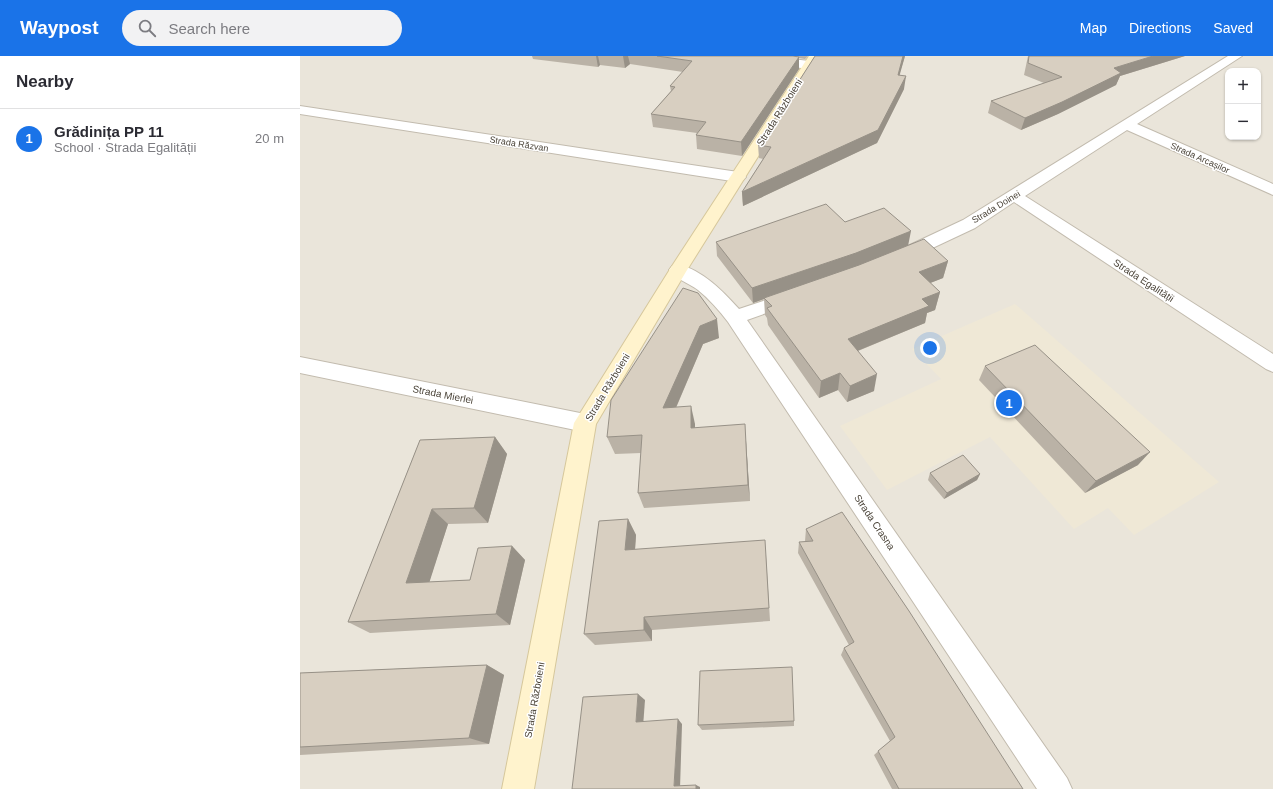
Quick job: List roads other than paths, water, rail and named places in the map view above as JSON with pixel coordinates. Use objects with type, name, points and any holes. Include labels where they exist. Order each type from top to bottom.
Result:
[{"type":"street","points":[[739,56],[812,60]]},
{"type":"street","name":"Strada Doinei","points":[[888,262],[969,224],[1236,56]]},
{"type":"street","name":"Strada Războieni","points":[[518,789],[585,423],[678,270],[812,60]]},
{"type":"street","name":"Strada Răzvan","points":[[300,110],[738,177]]},
{"type":"street","name":"Strada Arcașilor","points":[[1127,125],[1273,190]]},
{"type":"street","name":"Strada Egalității","points":[[1015,196],[1273,364]]},
{"type":"street","name":"Strada Crasna","points":[[678,270],[707,286],[718,296],[735,316],[1056,789]]},
{"type":"street","points":[[735,316],[806,293]]},
{"type":"street","name":"Strada Mierlei","points":[[300,365],[585,423]]},
{"type":"place","name":"Grădinița PP 11","points":[[1009,403]]}]
